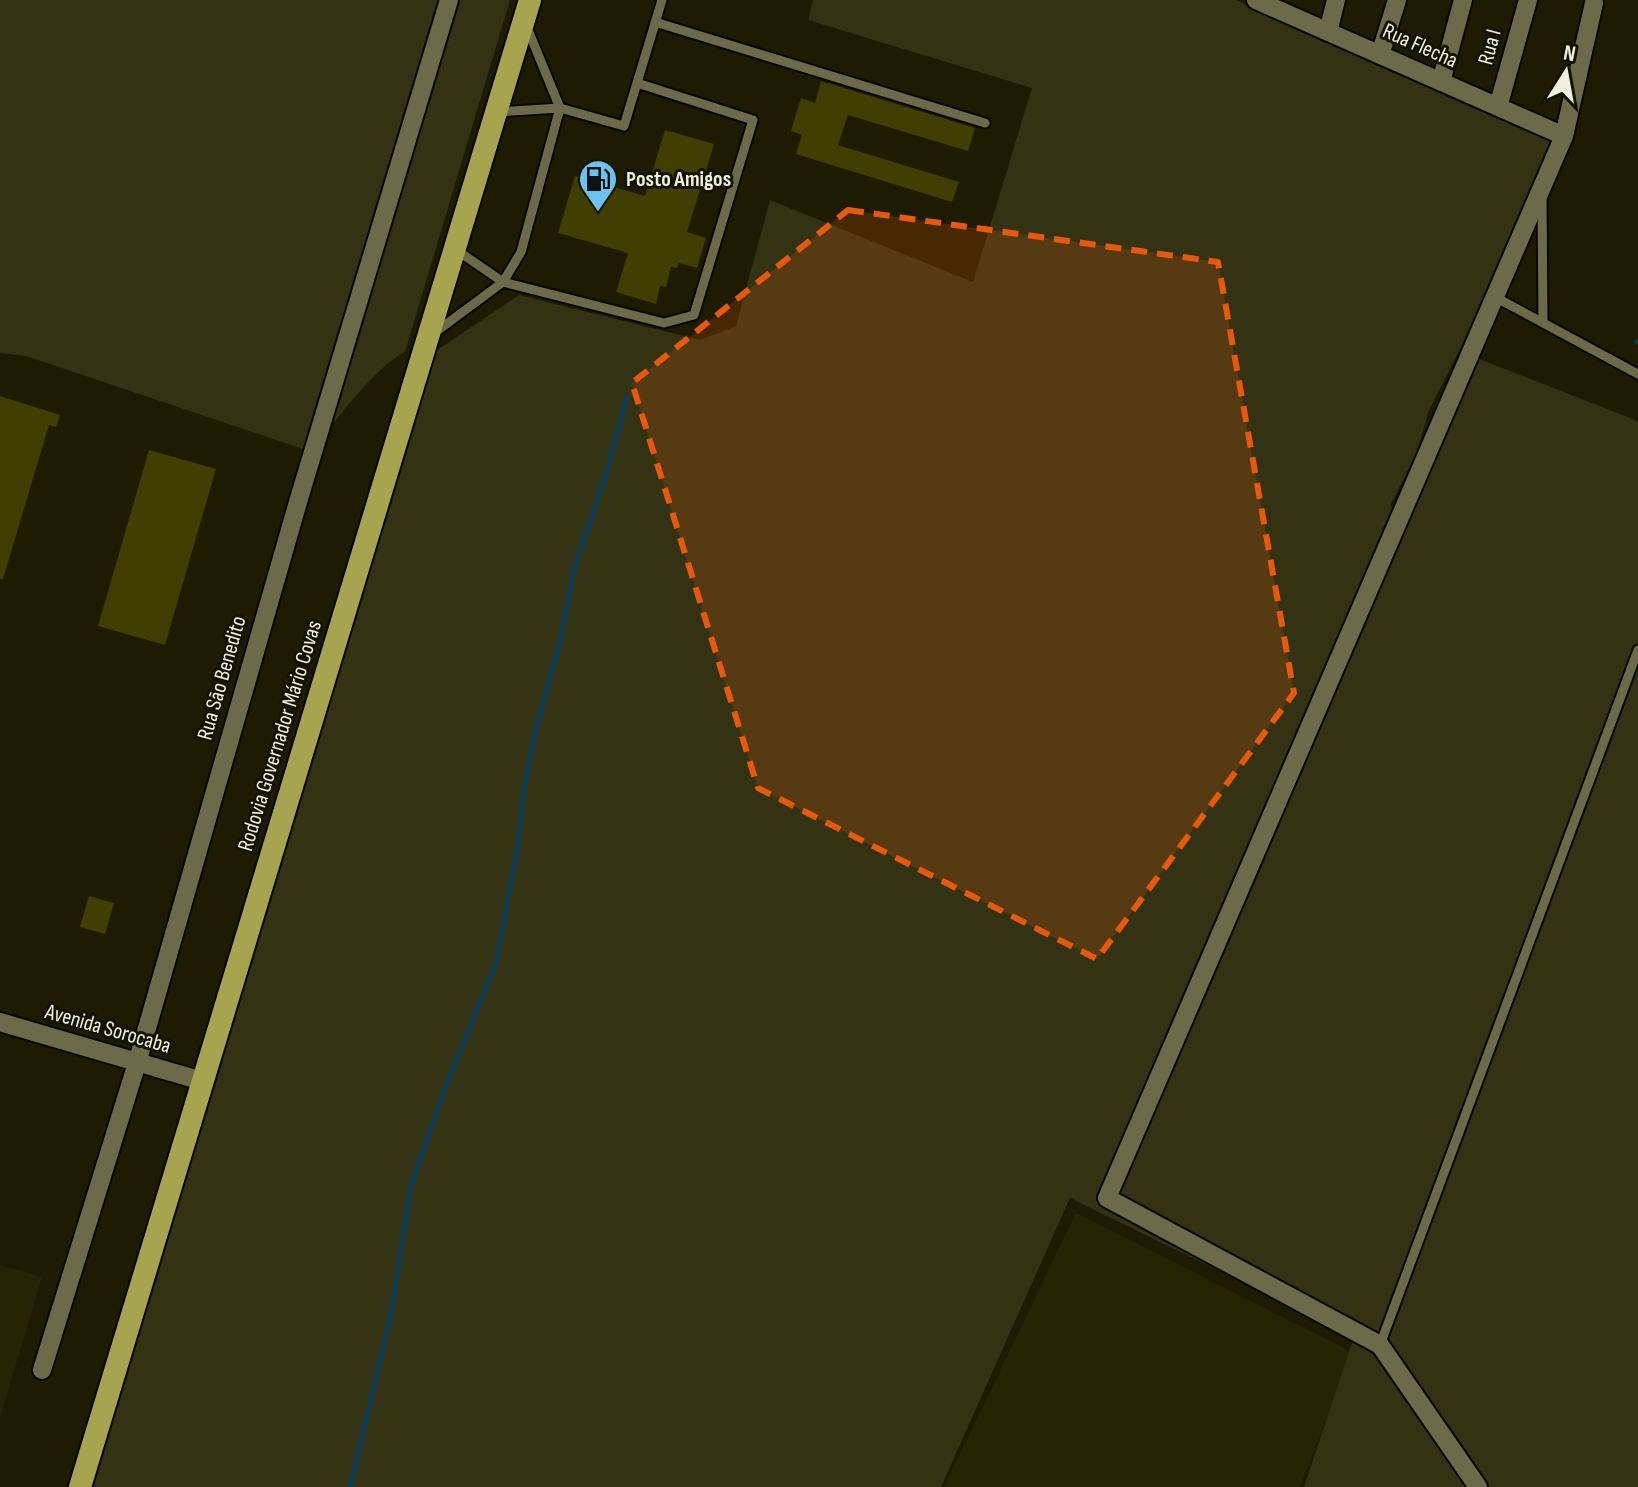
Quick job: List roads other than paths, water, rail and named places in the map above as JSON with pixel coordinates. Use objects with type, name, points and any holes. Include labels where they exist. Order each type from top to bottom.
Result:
[{"type":"highway","name":"Rodovia Governador Mário Covas","points":[[80,1487],[527,10]]},
{"type":"street","name":"Rua São Benedito","points":[[42,1370],[137,1063],[298,502],[449,0]]},
{"type":"street","points":[[1328,32],[1336,0]]},
{"type":"street","points":[[1380,55],[1397,0]]},
{"type":"street","name":"Rua I","points":[[1441,82],[1463,0]]},
{"type":"street","name":"Rua I","points":[[1498,107],[1528,0]]},
{"type":"street","name":"Rua Flecha","points":[[1264,2],[1564,136]]},
{"type":"street","points":[[1478,1487],[1380,1345],[1107,1198],[1564,136],[1594,3]]},
{"type":"street","name":"Avenida Sorocaba","points":[[0,1022],[202,1081]]},
{"type":"lane","points":[[497,112],[560,108],[624,126],[662,0]]},
{"type":"lane","points":[[427,338],[503,282],[521,252],[560,108],[527,10]]},
{"type":"lane","points":[[655,22],[985,123]]},
{"type":"lane","points":[[455,249],[503,282],[664,323],[694,315],[753,120],[637,83]]},
{"type":"lane","points":[[1541,189],[1543,323]]},
{"type":"lane","points":[[1495,297],[1638,374]]},
{"type":"lane","points":[[1380,1345],[1638,650]]},
{"type":"waterway","points":[[350,1487],[391,1314],[411,1185],[446,1086],[496,963],[534,736],[560,641],[574,569],[605,477],[627,397]]},
{"type":"place","name":"Posto Amigos","points":[[598,213]]}]
